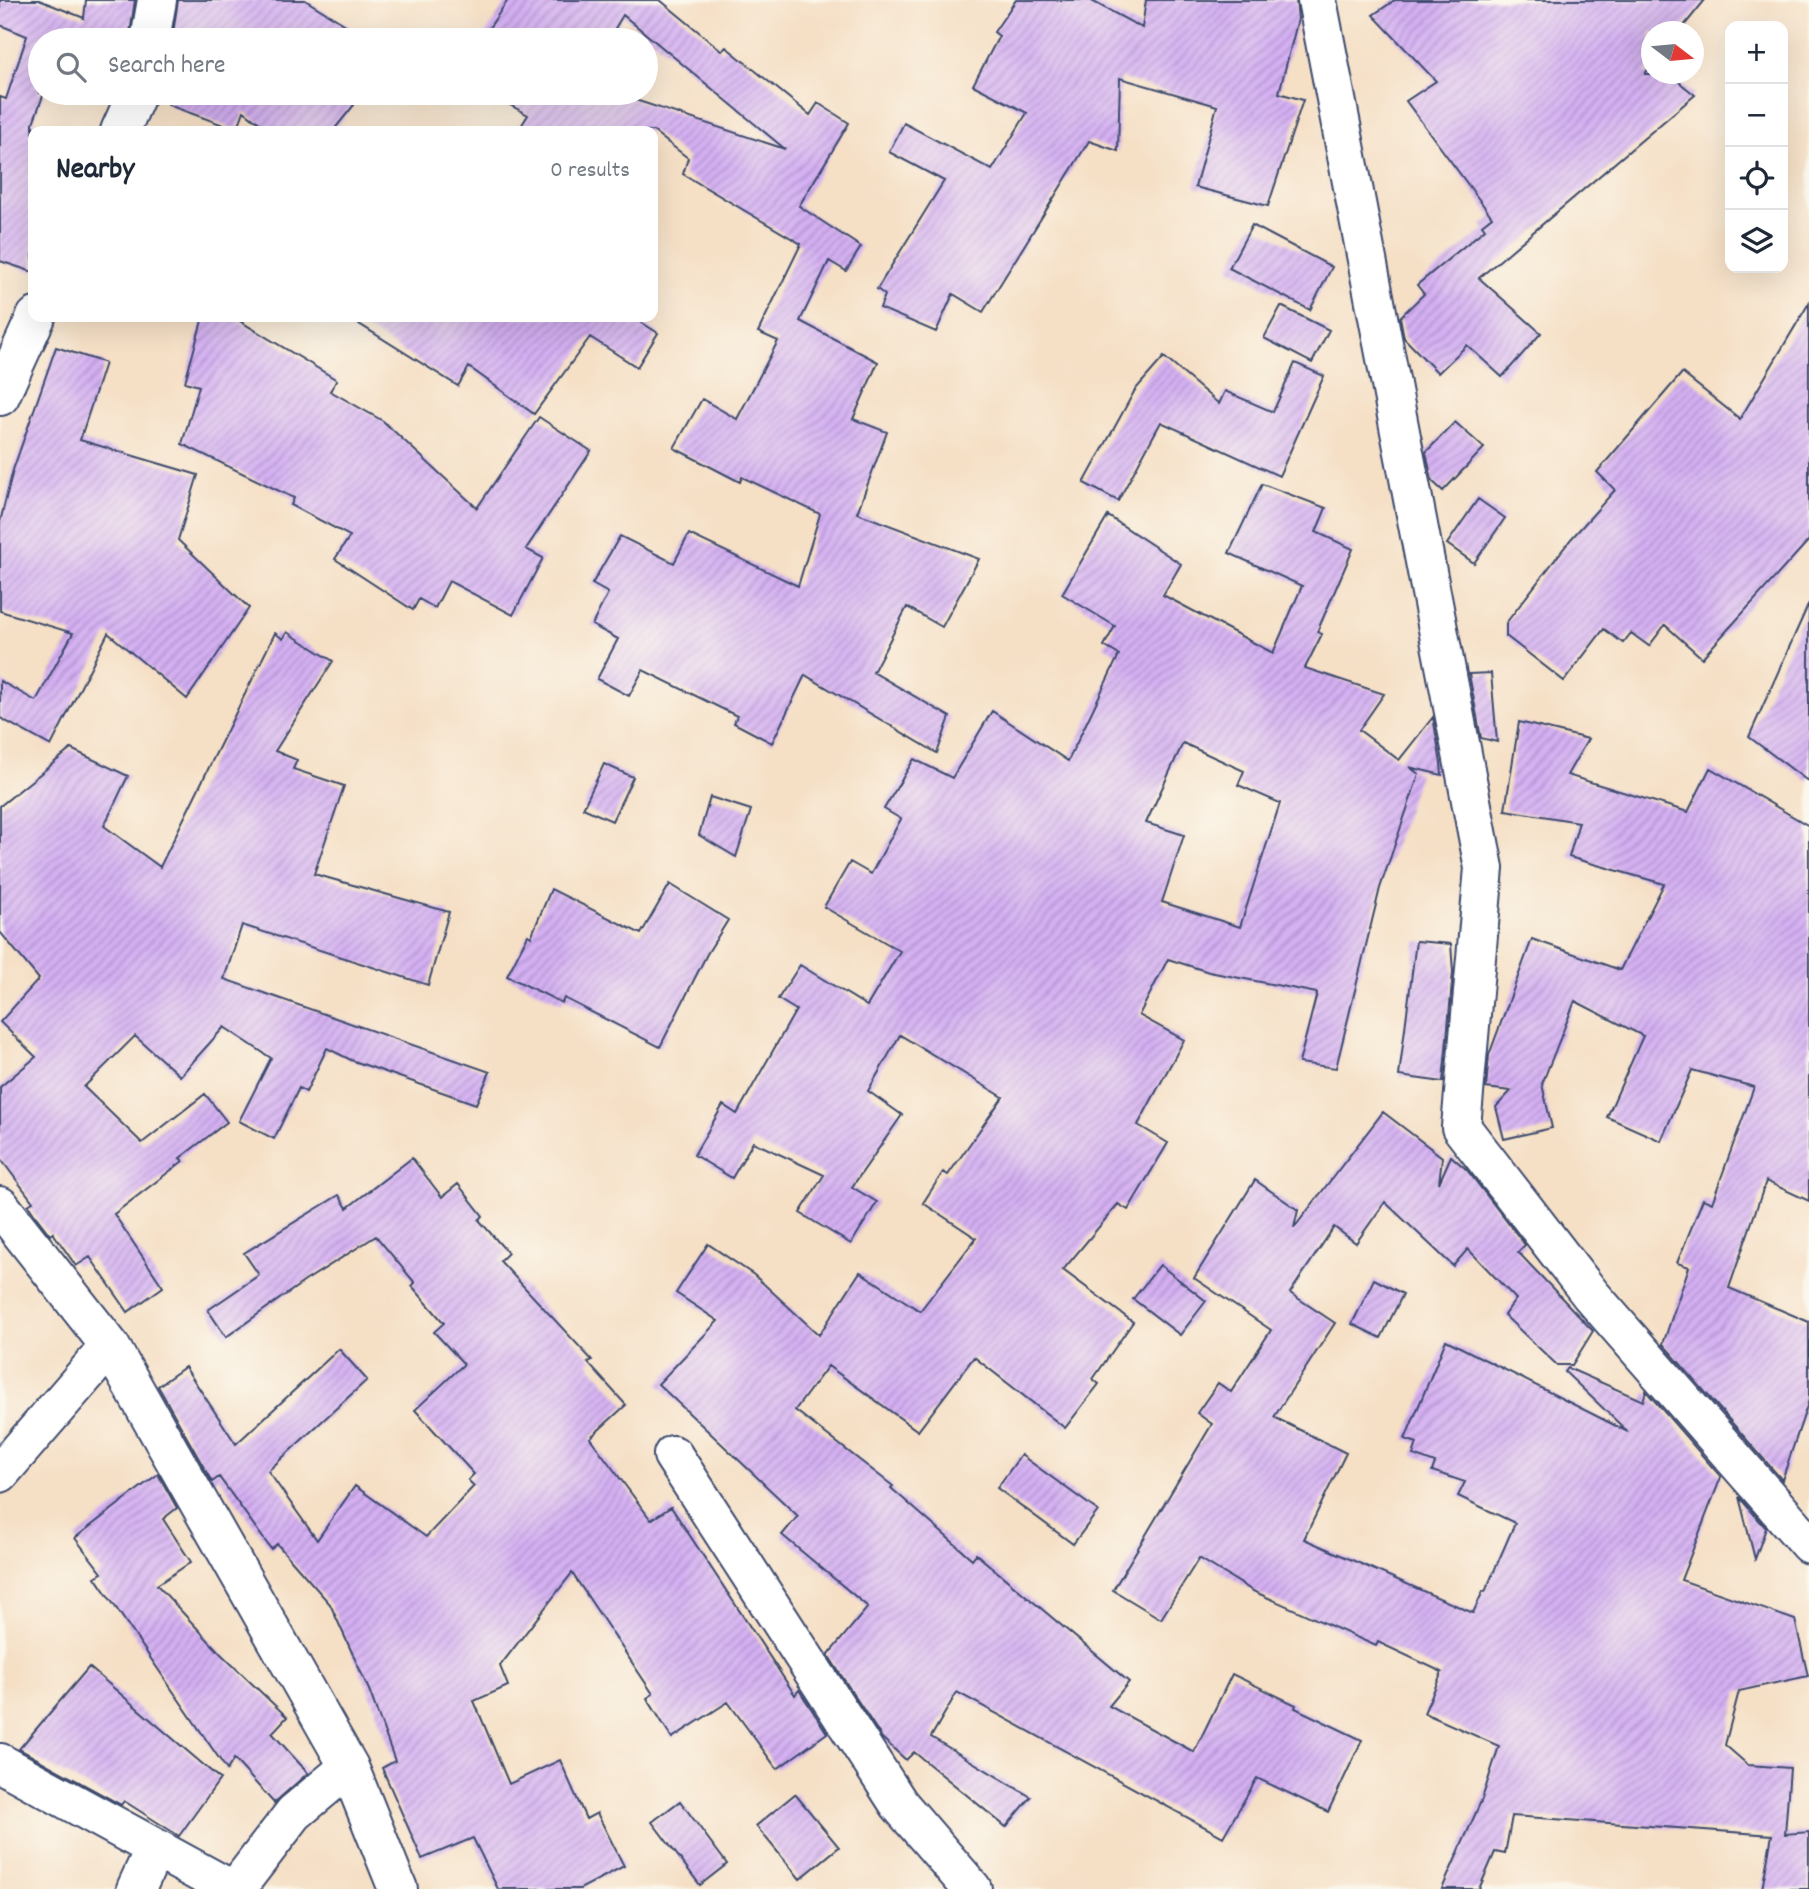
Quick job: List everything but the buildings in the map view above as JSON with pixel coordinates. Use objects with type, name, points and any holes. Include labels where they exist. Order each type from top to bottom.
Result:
[{"type":"street","points":[[152,28],[157,0]]},
{"type":"street","points":[[1317,0],[1483,868],[1461,1127],[1591,1295],[1809,1544]]},
{"type":"street","points":[[122,126],[132,105]]},
{"type":"street","points":[[0,396],[34,322]]},
{"type":"street","points":[[0,1206],[110,1346],[349,1767],[398,1889]]},
{"type":"street","points":[[0,1474],[110,1346]]},
{"type":"street","points":[[673,1455],[899,1804],[971,1889]]},
{"type":"street","points":[[0,1763],[230,1889],[241,1882],[294,1813],[349,1767]]},
{"type":"street","points":[[136,1889],[155,1848]]}]
